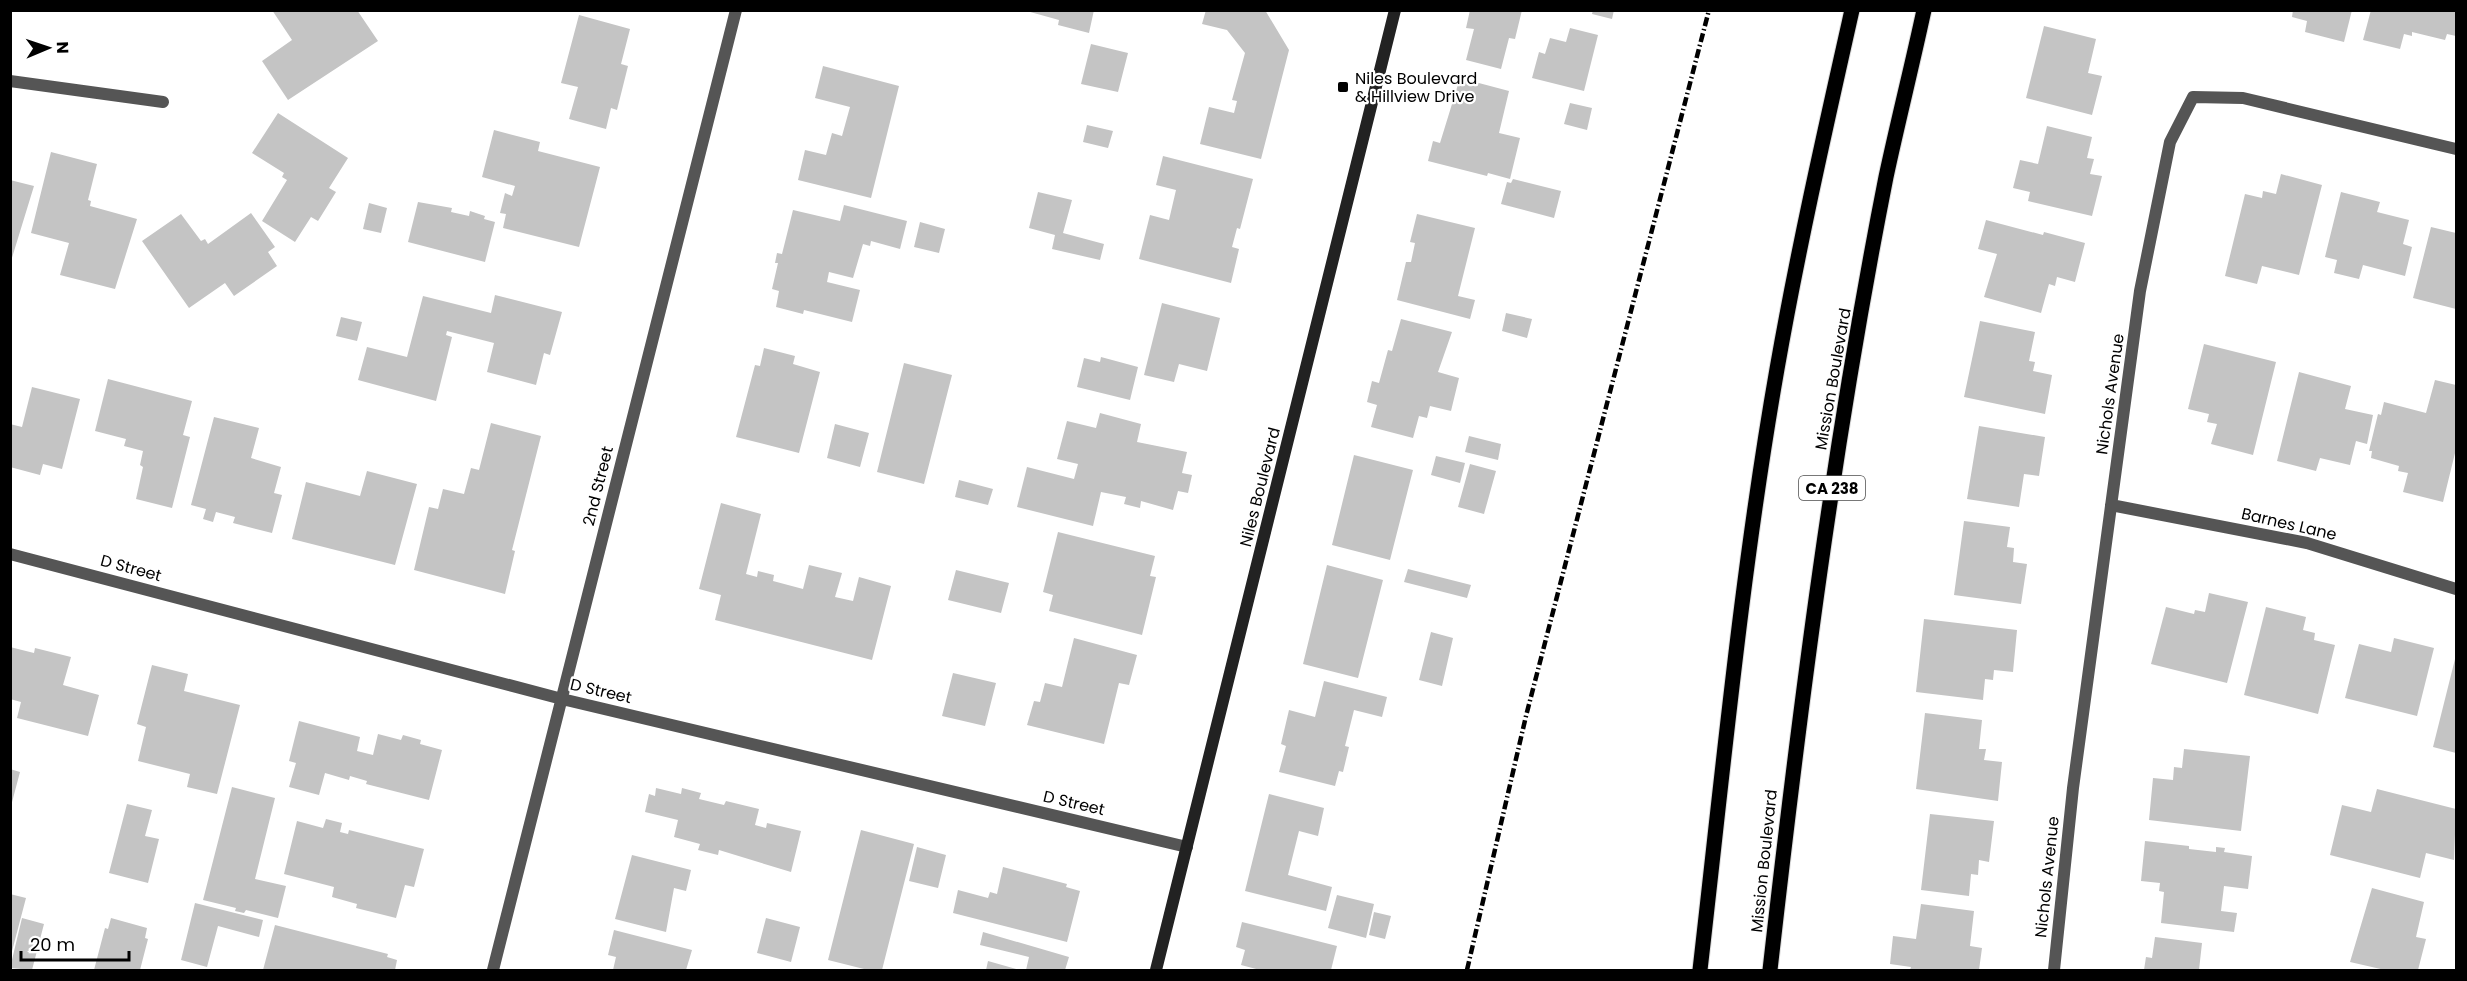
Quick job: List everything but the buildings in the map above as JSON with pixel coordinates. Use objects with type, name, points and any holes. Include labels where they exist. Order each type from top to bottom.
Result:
[{"type":"main road","name":"Niles Boulevard","points":[[1156,970],[1395,10]]},
{"type":"main road","points":[[1700,970],[1746,565],[1777,369],[1816,172],[1852,10]]},
{"type":"main road","name":"Mission Boulevard","points":[[1770,970],[1795,747],[1822,549],[1887,176],[1924,10]]},
{"type":"street","name":"2nd Street","points":[[493,970],[736,10]]},
{"type":"street","points":[[10,81],[163,102]]},
{"type":"street","name":"Nichols Avenue","points":[[2054,970],[2073,788],[2140,291],[2169,142],[2193,97],[2243,98],[2457,149]]},
{"type":"street","name":"Barnes Lane","points":[[2111,505],[2307,543],[2457,589]]},
{"type":"street","name":"D Street","points":[[10,554],[562,699],[1187,847]]},
{"type":"railway","points":[[1467,970],[1526,716],[1709,10]]},
{"type":"place","name":"Niles Boulevard & Hillview Drive","points":[[1343,87]]}]
